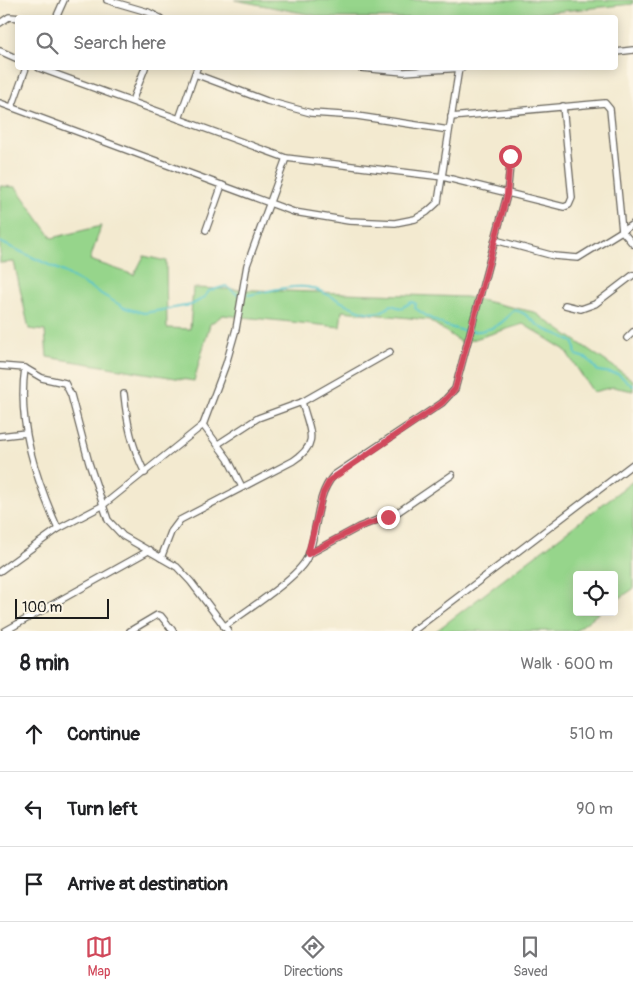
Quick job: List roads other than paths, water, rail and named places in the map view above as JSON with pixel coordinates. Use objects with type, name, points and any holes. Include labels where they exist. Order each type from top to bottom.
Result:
[{"type":"street","points":[[57,15],[64,0]]},
{"type":"street","points":[[106,0],[154,15]]},
{"type":"street","points":[[0,22],[9,17],[15,18]]},
{"type":"street","points":[[618,52],[633,50]]},
{"type":"street","points":[[0,51],[15,58]]},
{"type":"street","points":[[12,107],[25,70]]},
{"type":"street","points":[[45,70],[286,158],[443,178],[561,207],[569,205],[572,198],[563,106]]},
{"type":"street","points":[[132,101],[143,70]]},
{"type":"street","points":[[180,119],[196,70]]},
{"type":"street","points":[[382,70],[404,72],[432,70]]},
{"type":"street","points":[[0,102],[294,212],[349,221],[404,222],[415,219],[434,207],[440,196],[460,70]]},
{"type":"street","points":[[195,74],[267,101],[311,113],[357,116],[449,130]]},
{"type":"street","points":[[451,117],[605,103],[610,109],[622,231],[633,244]]},
{"type":"street","points":[[0,366],[25,368],[42,378],[60,380],[68,386],[102,506],[108,520],[123,536],[137,546],[150,550],[177,567],[191,582],[226,629],[303,565],[308,554],[326,485],[334,475],[448,398],[458,382],[507,195],[510,156]]},
{"type":"street","points":[[0,571],[58,529],[102,506],[203,425],[226,364],[236,329],[247,265],[271,204],[286,158]]},
{"type":"street","points":[[206,230],[222,186]]},
{"type":"street","points":[[495,240],[572,259],[586,256],[633,224]]},
{"type":"street","points":[[564,305],[581,309],[595,304],[633,275]]},
{"type":"street","points":[[626,338],[633,332]]},
{"type":"street","points":[[218,444],[258,418],[302,402],[390,352]]},
{"type":"street","points":[[25,368],[22,402],[26,433],[44,496],[58,529]]},
{"type":"street","points":[[124,394],[133,449],[144,474]]},
{"type":"street","points":[[161,558],[171,532],[180,520],[297,458],[310,446],[302,402]]},
{"type":"street","points":[[203,425],[234,469],[242,487]]},
{"type":"street","points":[[0,436],[26,433]]},
{"type":"street","points":[[414,631],[633,464]]},
{"type":"street","points":[[308,554],[359,527],[398,512],[452,475]]},
{"type":"street","points":[[5,631],[150,550]]},
{"type":"street","points":[[130,631],[157,615],[164,619],[173,631]]},
{"type":"waterway","points":[[0,242],[64,272],[125,308],[144,313],[191,305],[204,298],[209,291],[226,286],[238,295]]},
{"type":"waterway","points":[[248,295],[285,288],[306,287],[328,294],[361,311],[372,313],[382,311],[391,305],[401,308],[412,302],[416,304],[415,308],[439,323],[466,331],[492,328],[503,321],[513,310],[518,311],[542,328],[570,340],[574,343],[576,355],[588,359],[598,371],[618,374],[633,386]]}]
